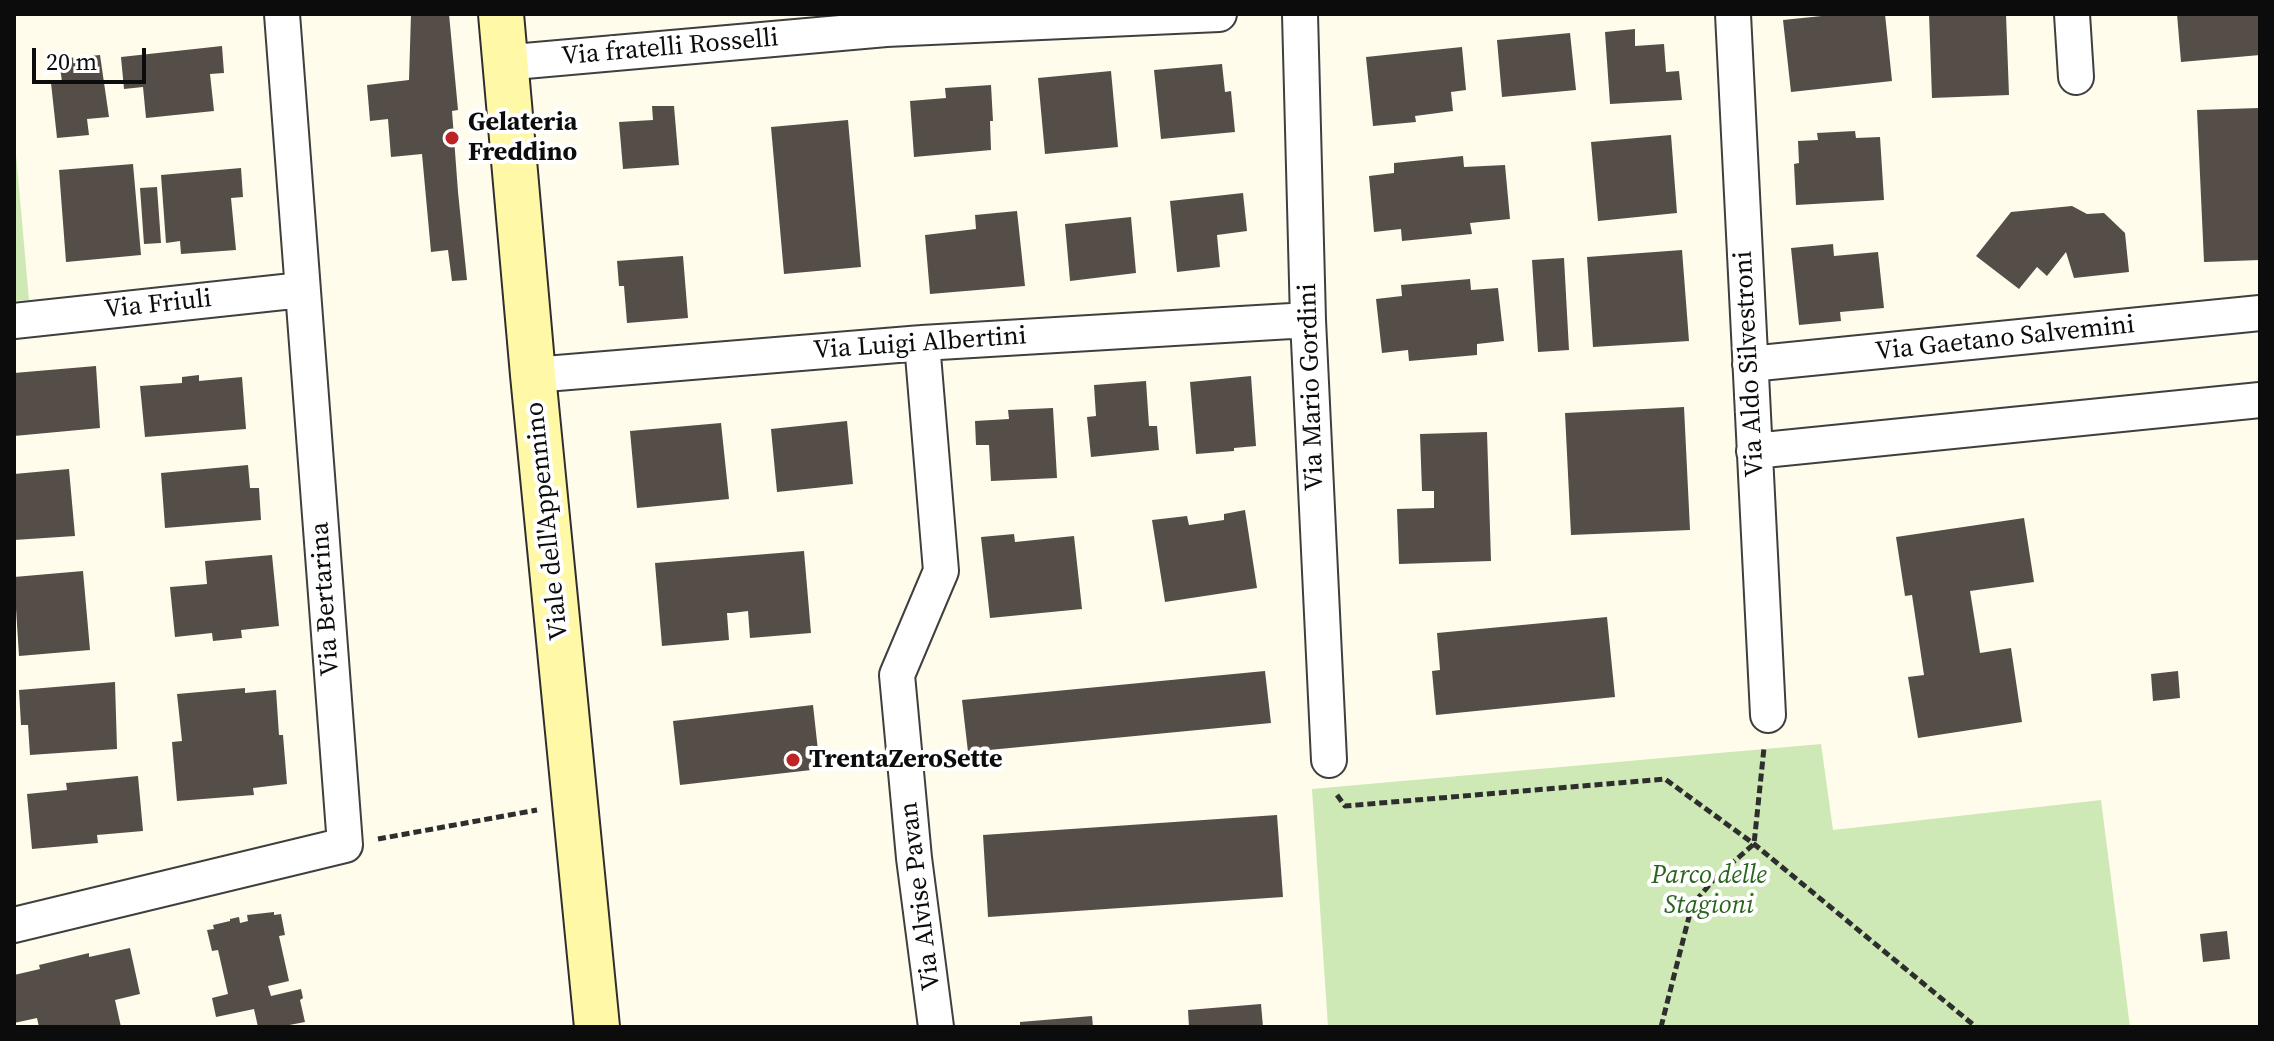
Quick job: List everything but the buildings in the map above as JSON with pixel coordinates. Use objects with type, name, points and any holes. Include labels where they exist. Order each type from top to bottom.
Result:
[{"type":"main road","name":"Viale dell'Appennino","points":[[501,14],[597,1027]]},
{"type":"street","name":"Via Bertarina","points":[[282,14],[345,845]]},
{"type":"street","name":"Via fratelli Rosselli","points":[[505,57],[525,61],[886,22],[1219,14]]},
{"type":"street","name":"Via Mario Gordini","points":[[1300,14],[1308,320],[1329,760]]},
{"type":"street","name":"Via Aldo Silvestroni","points":[[1733,14],[1768,715]]},
{"type":"street","points":[[2072,14],[2076,77]]},
{"type":"street","name":"Via Friuli","points":[[14,321],[302,290]]},
{"type":"street","name":"Via Gaetano Salvemini","points":[[1750,364],[2260,313]]},
{"type":"street","name":"Via Luigi Albertini","points":[[533,375],[922,343],[1308,320]]},
{"type":"street","name":"Via Alvise Pavan","points":[[922,343],[941,571],[897,675],[914,858],[936,1027]]},
{"type":"street","points":[[1754,451],[2260,400]]},
{"type":"street","points":[[14,925],[345,845]]},
{"type":"path","points":[[1661,1027],[1692,905],[1717,876],[1754,844],[1768,715]]},
{"type":"path","points":[[1329,760],[1331,787],[1345,806],[1665,779],[1754,844],[1976,1027]]},
{"type":"path","points":[[345,845],[577,802]]},
{"type":"green space","points":[[14,132],[29,300],[14,301]]},
{"type":"green space","name":"Parco delle Stagioni","points":[[1821,744],[1833,830],[2101,800],[2130,1027],[1328,1027],[1312,789]]},
{"type":"place","name":"Gelateria Freddino","points":[[452,138]]},
{"type":"place","name":"TrentaZeroSette","points":[[793,760]]}]
